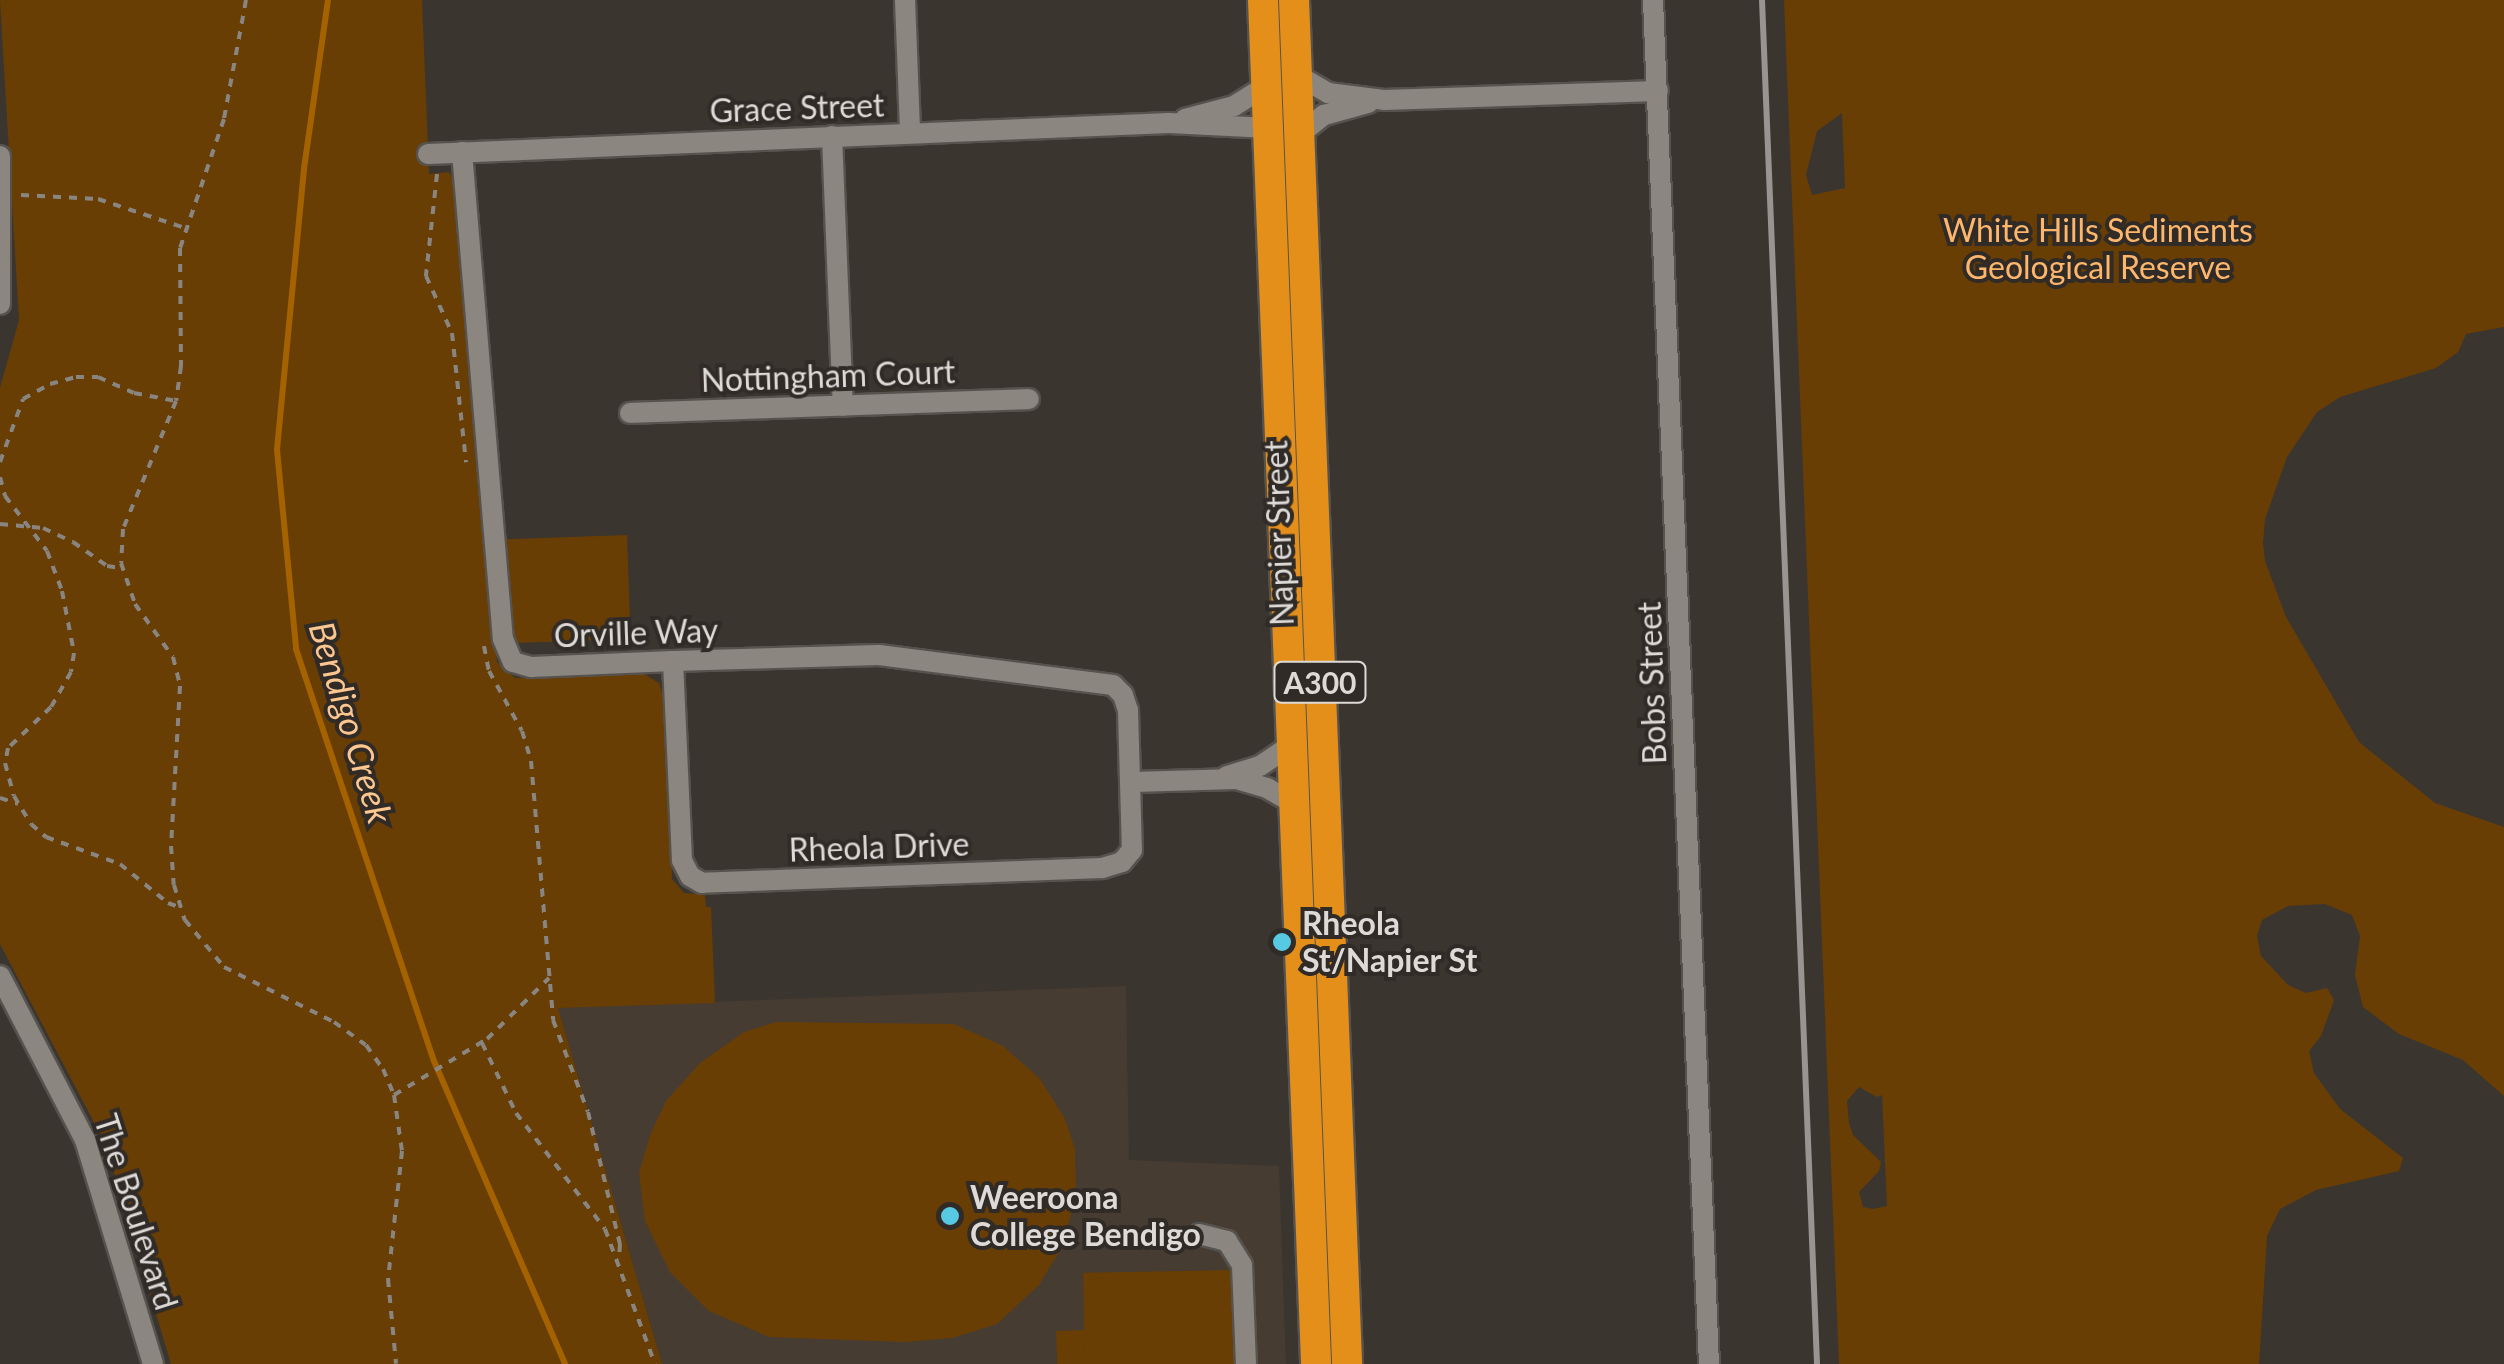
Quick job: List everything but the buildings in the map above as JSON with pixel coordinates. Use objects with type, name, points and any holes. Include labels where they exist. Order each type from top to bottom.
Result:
[{"type":"highway","name":"Napier Street","points":[[1263,0],[1267,85],[1284,131],[1324,780],[1346,1361]]},
{"type":"highway","points":[[1284,131],[1286,0]]},
{"type":"highway","name":"Napier Street","points":[[1294,0],[1297,76],[1284,131],[1293,744],[1316,1364]]},
{"type":"highway","points":[[1300,932],[1310,846],[1308,790],[1314,782],[1324,780]]},
{"type":"street","points":[[905,0],[910,133]]},
{"type":"street","name":"Bobs Street","points":[[1653,0],[1709,1364]]},
{"type":"street","points":[[1297,76],[1328,93],[1384,100],[1658,91]]},
{"type":"street","name":"Grace Street","points":[[1169,123],[1234,106],[1267,85]]},
{"type":"street","points":[[1284,131],[1324,115],[1384,100]]},
{"type":"street","name":"Grace Street","points":[[432,153],[1169,123],[1284,131]]},
{"type":"street","points":[[832,136],[843,406]]},
{"type":"street","name":"Orville Way","points":[[462,152],[505,649],[513,662],[531,667],[890,656],[1102,682],[1118,689],[1126,701],[1133,782]]},
{"type":"street","points":[[0,156],[0,304]]},
{"type":"street","name":"Nottingham Court","points":[[630,412],[1029,400]]},
{"type":"street","name":"Rheola Drive","points":[[673,661],[682,860],[690,876],[702,884],[1113,866],[1132,850],[1133,782]]},
{"type":"street","points":[[1215,778],[1260,766],[1293,744]]},
{"type":"street","points":[[1133,782],[1215,778],[1251,782],[1296,806]]},
{"type":"street","name":"The Boulevard","points":[[0,976],[85,1140],[153,1364]]},
{"type":"street","points":[[1199,1234],[1227,1241],[1242,1266],[1246,1364]]},
{"type":"path","points":[[246,0],[224,118],[184,228],[177,266],[181,366],[176,402],[123,529],[122,568],[135,604],[173,657],[180,686],[172,846],[180,907],[196,938],[224,967],[334,1022],[366,1045],[397,1094],[402,1150],[388,1279],[396,1364]]},
{"type":"path","points":[[432,153],[437,192],[426,276],[452,333],[467,464]]},
{"type":"path","points":[[1,199],[98,199],[184,228]]},
{"type":"path","points":[[0,462],[22,399],[50,384],[98,377],[134,393],[176,402]]},
{"type":"path","points":[[0,477],[6,496],[47,551],[57,576],[74,662],[51,706],[5,755],[18,804],[46,837],[120,864],[168,904],[180,907]]},
{"type":"path","points":[[0,524],[28,524],[58,534],[107,566],[122,568]]},
{"type":"path","points":[[483,638],[489,670],[522,731],[531,761],[553,1020],[588,1112],[620,1244],[619,1259]]},
{"type":"path","points":[[0,798],[18,804]]},
{"type":"path","points":[[397,1094],[479,1044],[550,976]]},
{"type":"path","points":[[479,1044],[516,1113],[594,1210],[619,1259],[655,1364]]},
{"type":"shaded area","name":"Weeroona College Bendigo","points":[[1126,986],[1129,1160],[1279,1166],[1286,1364],[662,1364],[558,1008]]},
{"type":"green space","points":[[0,0],[422,0],[429,174],[449,172],[455,183],[497,662],[515,678],[644,674],[659,683],[664,698],[672,879],[684,893],[705,895],[706,907],[711,907],[715,1003],[558,1008],[662,1364],[171,1364],[105,1143],[0,944],[0,388],[19,320]]},
{"type":"green space","name":"White Hills Sediments Geological Reserve","points":[[1784,0],[2504,0],[2504,327],[2466,334],[2458,352],[2436,368],[2340,397],[2317,412],[2287,457],[2265,519],[2263,543],[2265,561],[2286,617],[2359,742],[2435,803],[2504,827],[2504,1096],[2463,1060],[2399,1034],[2363,1007],[2355,975],[2360,936],[2352,915],[2325,904],[2288,906],[2262,920],[2257,936],[2261,956],[2288,985],[2306,993],[2327,988],[2334,1000],[2321,1036],[2309,1051],[2314,1073],[2340,1109],[2403,1158],[2399,1171],[2316,1190],[2280,1209],[2267,1236],[2259,1364],[1839,1364]],"holes":[[[1842,113],[1845,188],[1812,195],[1806,175],[1817,131]],[[1859,1087],[1877,1097],[1882,1095],[1887,1206],[1873,1209],[1863,1207],[1859,1192],[1879,1171],[1881,1162],[1853,1135],[1849,1123],[1847,1101]]]},
{"type":"green space","points":[[627,535],[631,639],[509,643],[505,539]]},
{"type":"green space","points":[[777,1022],[954,1024],[1003,1046],[1040,1079],[1065,1119],[1075,1149],[1076,1196],[1062,1247],[1039,1285],[997,1324],[952,1338],[905,1342],[769,1337],[709,1311],[670,1272],[645,1221],[639,1173],[650,1135],[666,1101],[700,1063],[744,1032]]},
{"type":"green space","points":[[1237,1270],[1239,1364],[1085,1364],[1083,1273]]},
{"type":"green space","points":[[1084,1330],[1085,1364],[1057,1364],[1056,1331]]},
{"type":"waterway","name":"Bendigo Creek","points":[[328,0],[304,169],[277,450],[296,649],[434,1061],[565,1364]]},
{"type":"railway","points":[[1762,0],[1817,1364]]},
{"type":"place","name":"Rheola St/Napier St","points":[[1282,942]]},
{"type":"place","name":"Weeroona College Bendigo","points":[[950,1216]]}]
